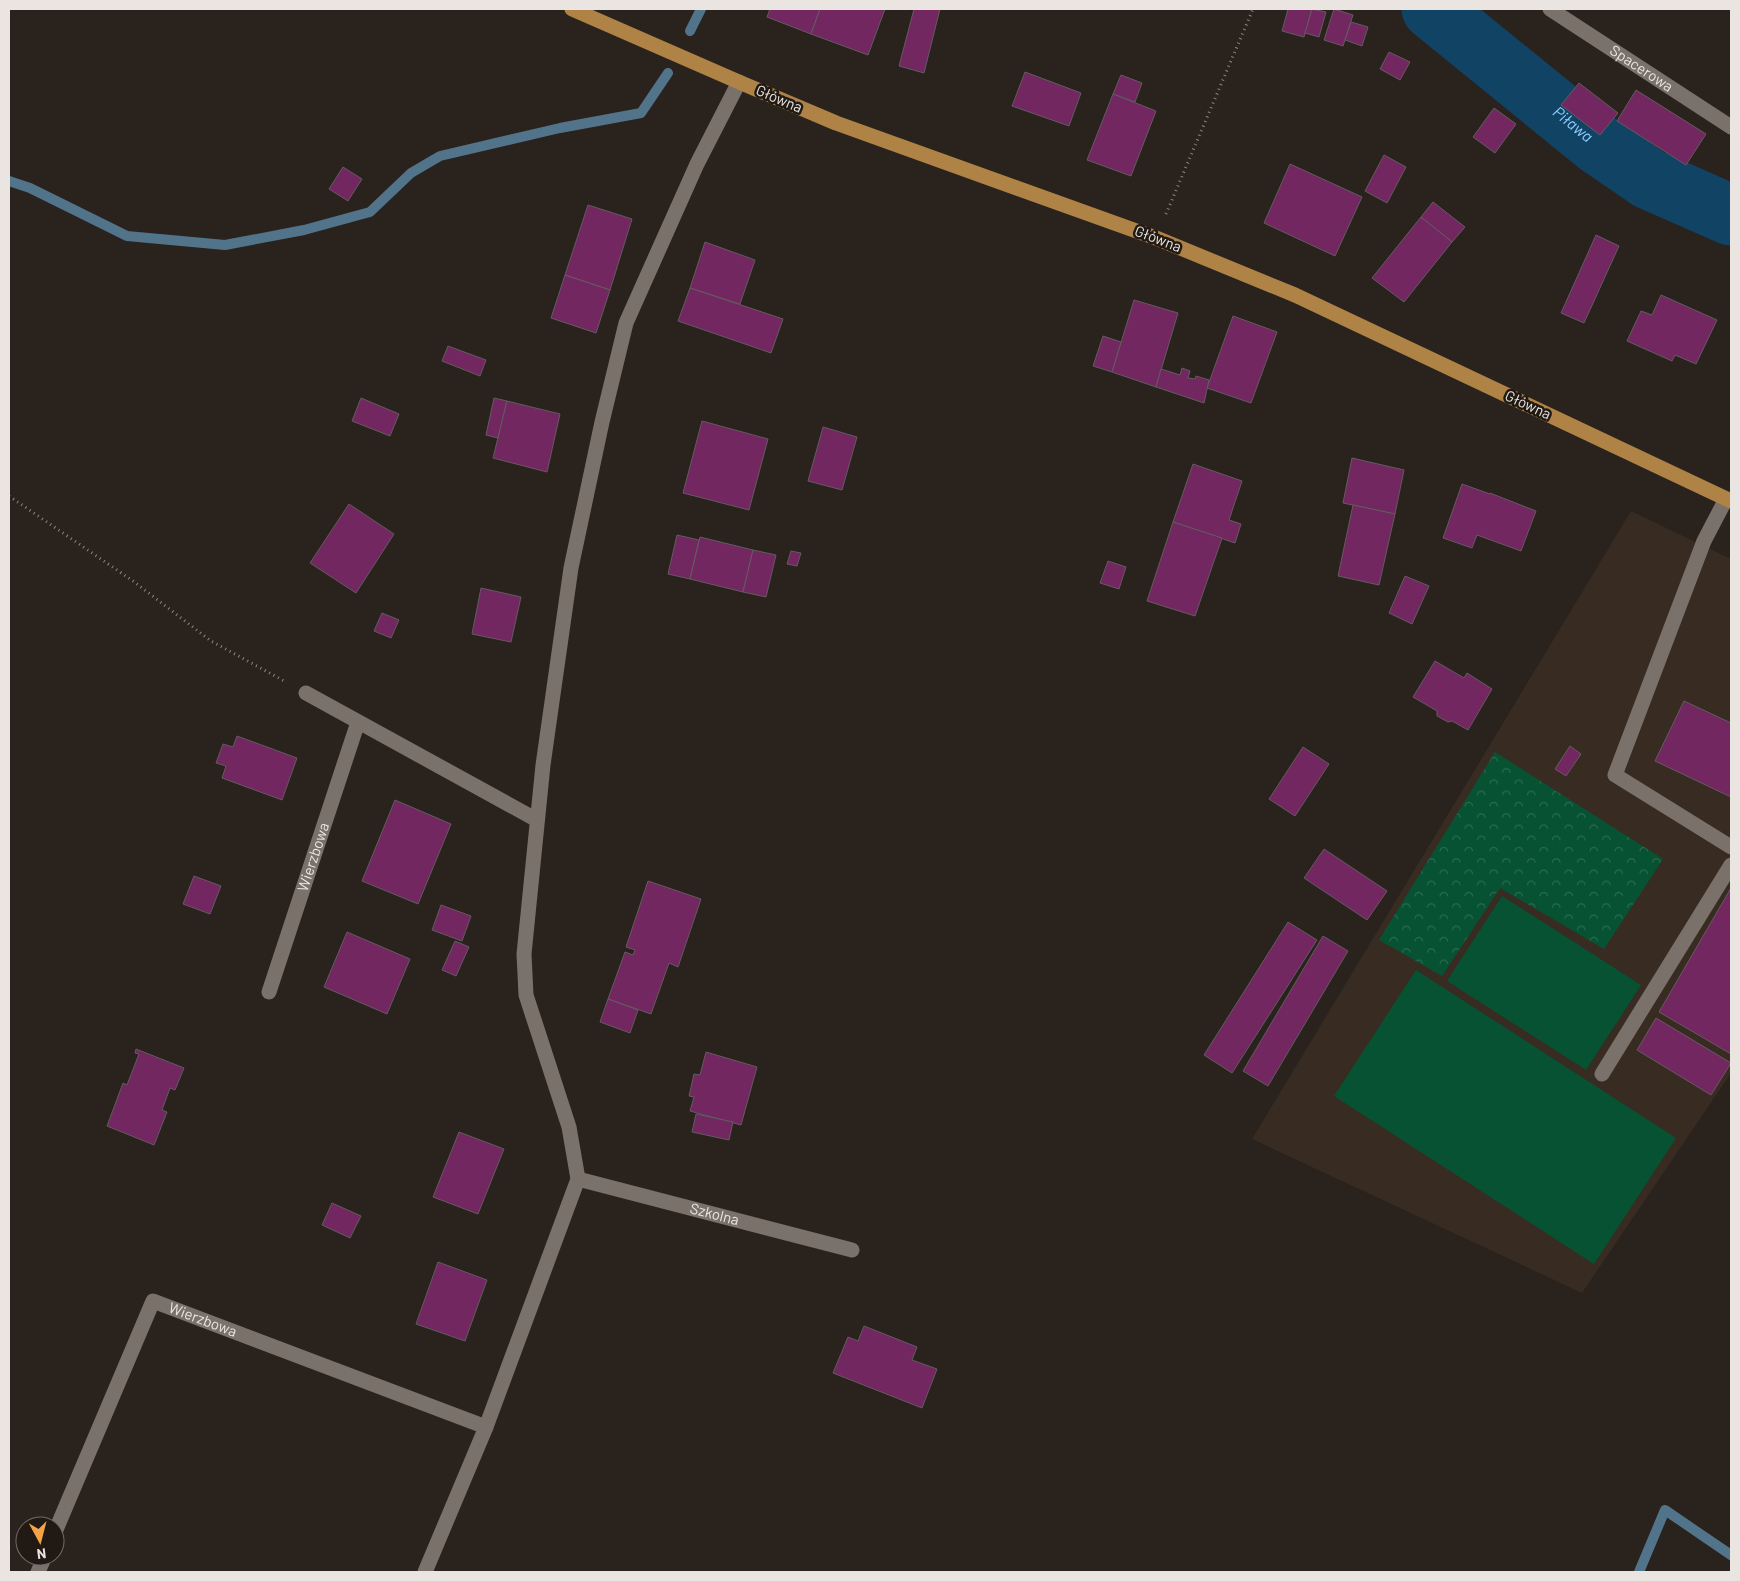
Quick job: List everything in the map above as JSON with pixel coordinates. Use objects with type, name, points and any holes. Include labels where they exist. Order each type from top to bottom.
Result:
[{"type":"main road","name":"Główna","points":[[572,9],[836,123],[1156,238],[1295,295],[1729,500]]},
{"type":"street","name":"Spacerowa","points":[[1550,9],[1731,127]]},
{"type":"street","points":[[424,1572],[486,1427],[578,1179],[569,1127],[526,995],[524,954],[537,820],[571,568],[602,422],[626,323],[697,164],[739,82]]},
{"type":"street","points":[[1729,500],[1704,541],[1615,776],[1731,847]]},
{"type":"street","points":[[306,693],[537,820]]},
{"type":"street","name":"Wierzbowa","points":[[269,992],[358,722]]},
{"type":"street","points":[[1602,1074],[1731,865]]},
{"type":"street","name":"Szkolna","points":[[578,1179],[852,1250]]},
{"type":"street","name":"Wierzbowa","points":[[62,1516],[153,1301],[486,1427]]},
{"type":"path","points":[[1156,238],[1253,9]]},
{"type":"path","points":[[9,496],[133,581],[211,641],[306,693]]},
{"type":"shaded area","points":[[1631,511],[1731,559],[1731,1073],[1582,1293],[1252,1139]]},
{"type":"green space","points":[[1495,752],[1663,859],[1604,949],[1500,888],[1442,976],[1379,940]]},
{"type":"green space","points":[[1502,896],[1641,985],[1586,1070],[1447,981]]},
{"type":"green space","points":[[1416,970],[1676,1138],[1594,1264],[1334,1096]]},
{"type":"building","points":[[770,9],[820,9],[811,34],[767,17]]},
{"type":"building","points":[[820,9],[885,9],[868,55],[811,34]]},
{"type":"building","points":[[914,9],[940,9],[924,73],[899,66]]},
{"type":"building","points":[[1288,9],[1312,9],[1304,37],[1282,31]]},
{"type":"building","points":[[1312,9],[1326,12],[1319,37],[1305,33]]},
{"type":"building","points":[[1334,9],[1353,15],[1343,46],[1324,40]]},
{"type":"building","points":[[1351,22],[1368,27],[1362,46],[1345,40]]},
{"type":"building","points":[[1389,52],[1410,62],[1400,80],[1380,69]]},
{"type":"building","points":[[1025,72],[1081,93],[1069,126],[1012,106]]},
{"type":"building","points":[[1121,75],[1142,83],[1135,102],[1113,94]]},
{"type":"building","points":[[1579,83],[1618,113],[1600,135],[1561,105]]},
{"type":"building","points":[[1636,90],[1706,134],[1686,165],[1617,121]]},
{"type":"building","points":[[1113,94],[1156,111],[1131,176],[1087,160]]},
{"type":"building","points":[[1494,108],[1516,124],[1495,153],[1473,137]]},
{"type":"building","points":[[1384,155],[1406,167],[1387,203],[1365,191]]},
{"type":"building","points":[[1290,164],[1362,197],[1335,256],[1264,223]]},
{"type":"building","points":[[343,167],[362,179],[348,201],[329,189]]},
{"type":"building","points":[[1433,202],[1465,227],[1452,242],[1421,217]]},
{"type":"building","points":[[588,205],[632,219],[610,290],[565,275]]},
{"type":"building","points":[[1421,217],[1452,242],[1404,302],[1372,278]]},
{"type":"building","points":[[1596,235],[1619,246],[1584,323],[1561,313]]},
{"type":"building","points":[[705,242],[755,260],[740,304],[690,288]]},
{"type":"building","points":[[565,275],[610,290],[596,333],[551,318]]},
{"type":"building","points":[[690,288],[783,319],[771,353],[678,321]]},
{"type":"building","points":[[1661,295],[1717,320],[1696,364],[1675,355],[1672,361],[1627,341],[1641,311],[1652,315]]},
{"type":"building","points":[[1134,300],[1178,313],[1156,387],[1112,372]]},
{"type":"building","points":[[1233,316],[1277,332],[1251,403],[1207,388]]},
{"type":"building","points":[[1103,336],[1121,342],[1112,372],[1093,366]]},
{"type":"building","points":[[448,346],[486,360],[480,376],[442,361]]},
{"type":"building","points":[[1182,368],[1190,371],[1188,378],[1195,379],[1196,376],[1209,380],[1204,403],[1156,387],[1161,369],[1180,375]]},
{"type":"building","points":[[361,398],[399,414],[390,436],[352,421]]},
{"type":"building","points":[[494,398],[507,401],[498,438],[486,435]]},
{"type":"building","points":[[507,401],[560,414],[547,472],[493,458]]},
{"type":"building","points":[[702,421],[768,439],[749,510],[683,493]]},
{"type":"building","points":[[823,427],[857,437],[842,490],[808,481]]},
{"type":"building","points":[[1352,458],[1404,470],[1395,514],[1343,503]]},
{"type":"building","points":[[1193,464],[1242,481],[1229,520],[1241,524],[1235,543],[1173,522]]},
{"type":"building","points":[[1462,484],[1536,511],[1521,551],[1477,535],[1472,548],[1443,538]]},
{"type":"building","points":[[349,504],[394,534],[356,593],[310,563]]},
{"type":"building","points":[[1353,505],[1395,514],[1379,585],[1338,576]]},
{"type":"building","points":[[1173,522],[1222,538],[1195,616],[1147,601]]},
{"type":"building","points":[[677,535],[699,540],[690,579],[668,574]]},
{"type":"building","points":[[700,537],[753,550],[743,592],[690,579]]},
{"type":"building","points":[[753,550],[776,555],[766,597],[743,592]]},
{"type":"building","points":[[791,551],[801,553],[797,566],[787,564]]},
{"type":"building","points":[[1108,561],[1126,567],[1119,589],[1100,583]]},
{"type":"building","points":[[1405,576],[1429,586],[1412,624],[1389,613]]},
{"type":"building","points":[[481,588],[521,597],[511,642],[472,634]]},
{"type":"building","points":[[382,613],[399,620],[391,638],[374,631]]},
{"type":"building","points":[[1435,661],[1464,678],[1467,673],[1492,689],[1468,730],[1452,721],[1448,722],[1437,716],[1437,711],[1413,697]]},
{"type":"building","points":[[1684,701],[1731,723],[1731,797],[1655,761]]},
{"type":"building","points":[[237,736],[297,758],[282,800],[222,778],[226,766],[216,763],[223,744],[233,747]]},
{"type":"building","points":[[1570,746],[1581,754],[1566,776],[1555,769]]},
{"type":"building","points":[[1303,747],[1329,764],[1295,816],[1269,799]]},
{"type":"building","points":[[395,800],[451,824],[418,904],[362,881]]},
{"type":"building","points":[[1324,849],[1387,891],[1367,920],[1304,878]]},
{"type":"building","points":[[194,876],[221,886],[210,914],[183,904]]},
{"type":"building","points":[[648,881],[701,899],[678,967],[669,963],[651,1014],[608,999],[625,952],[633,955],[635,950],[626,947]]},
{"type":"building","points":[[1731,888],[1731,1054],[1659,1012]]},
{"type":"building","points":[[441,905],[471,916],[462,941],[432,930]]},
{"type":"building","points":[[1288,922],[1317,940],[1232,1073],[1204,1055]]},
{"type":"building","points":[[347,932],[410,959],[387,1014],[324,987]]},
{"type":"building","points":[[1323,936],[1348,951],[1268,1086],[1243,1071]]},
{"type":"building","points":[[455,941],[469,947],[456,976],[442,970]]},
{"type":"building","points":[[608,999],[638,1010],[630,1033],[600,1022]]},
{"type":"building","points":[[1656,1018],[1731,1063],[1711,1095],[1637,1050]]},
{"type":"building","points":[[136,1049],[184,1068],[175,1090],[170,1088],[162,1110],[167,1112],[154,1145],[107,1126],[123,1083],[127,1085],[139,1054],[135,1053]]},
{"type":"building","points":[[706,1052],[757,1067],[741,1125],[690,1111],[694,1097],[689,1096],[694,1074],[700,1075]]},
{"type":"building","points":[[696,1114],[733,1122],[729,1140],[692,1132]]},
{"type":"building","points":[[459,1132],[504,1149],[478,1214],[433,1197]]},
{"type":"building","points":[[332,1203],[361,1216],[350,1238],[322,1225]]},
{"type":"building","points":[[438,1262],[487,1280],[465,1341],[416,1324]]},
{"type":"building","points":[[864,1326],[917,1347],[912,1360],[937,1369],[922,1408],[833,1373],[848,1337],[858,1341]]},
{"type":"waterway","points":[[690,31],[701,9]]},
{"type":"waterway","name":"Piława","points":[[1432,9],[1598,144],[1649,179],[1731,215]]},
{"type":"waterway","points":[[9,181],[30,188],[127,236],[225,245],[304,230],[370,212],[411,173],[440,156],[560,128],[641,113],[668,73]]},
{"type":"waterway","points":[[1639,1572],[1665,1510],[1731,1555]]}]
